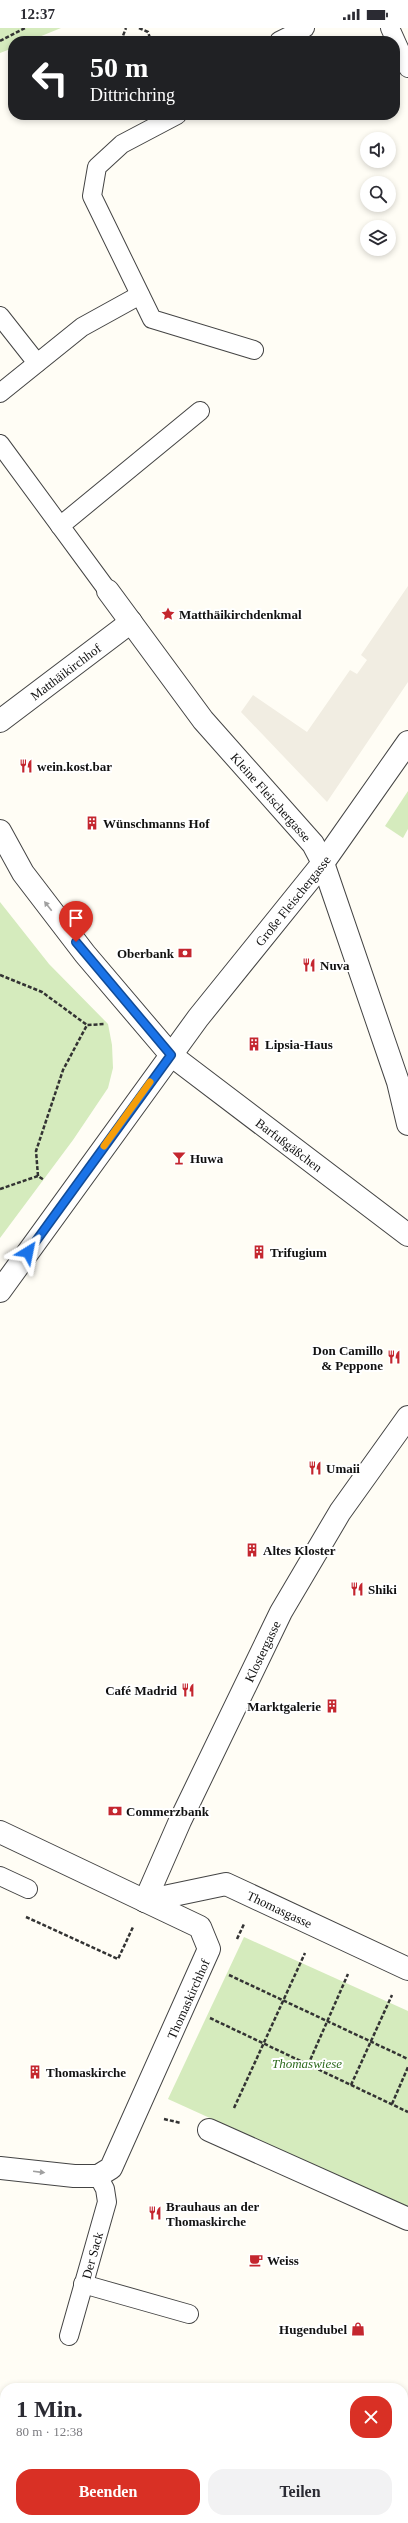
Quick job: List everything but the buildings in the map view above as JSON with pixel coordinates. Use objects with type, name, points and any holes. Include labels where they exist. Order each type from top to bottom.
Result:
[{"type":"street","name":"Kleine Fleischergasse","points":[[108,591],[202,720],[313,844],[323,862],[398,1082],[408,1124]]},
{"type":"street","name":"Matthäikirchhof","points":[[0,721],[131,622]]},
{"type":"street","name":"Große Fleischergasse","points":[[0,1291],[171,1055],[323,862],[408,742]]},
{"type":"street","name":"Barfußgäßchen","points":[[0,831],[22,873],[85,954],[171,1055],[408,1235]]},
{"type":"street","name":"Klostergasse","points":[[146,1901],[180,1821],[281,1612],[340,1512],[408,1417]]},
{"type":"street","name":"Thomaskirchhof","points":[[0,1832],[200,1927],[209,1949],[111,2168],[98,2176]]},
{"type":"street","name":"Thomasgasse","points":[[146,1901],[226,1884],[408,1969]]},
{"type":"street","points":[[215,2133],[408,2219]]},
{"type":"street","points":[[0,2168],[74,2176],[98,2176]]},
{"type":"lane","points":[[289,36],[305,28]]},
{"type":"lane","points":[[400,50],[408,68]]},
{"type":"lane","points":[[168,120],[122,144],[97,167],[92,196],[152,319],[254,350]]},
{"type":"lane","points":[[0,393],[82,327],[140,295]]},
{"type":"lane","points":[[0,316],[38,363]]},
{"type":"lane","points":[[60,526],[200,412]]},
{"type":"lane","points":[[0,444],[108,591]]},
{"type":"lane","points":[[0,1876],[28,1889]]},
{"type":"lane","name":"Der Sack","points":[[69,2336],[107,2202],[105,2189],[98,2176]]},
{"type":"lane","points":[[83,2284],[189,2314]]},
{"type":"path","points":[[10,36],[25,28]]},
{"type":"path","points":[[139,28],[148,32],[149,36]]},
{"type":"path","points":[[0,975],[42,992],[87,1026],[144,1022]]},
{"type":"path","points":[[67,1198],[38,1176],[36,1151],[63,1070],[87,1026]]},
{"type":"path","points":[[0,1189],[38,1176]]},
{"type":"path","points":[[21,1915],[118,1959],[146,1901]]},
{"type":"path","points":[[215,2133],[264,2044],[301,1961]]},
{"type":"path","points":[[227,1974],[408,2059]]},
{"type":"path","points":[[308,2065],[345,1981]]},
{"type":"path","points":[[351,2085],[389,2001]]},
{"type":"path","points":[[207,2017],[408,2112]]},
{"type":"path","points":[[392,2104],[408,2068]]},
{"type":"green space","points":[[0,28],[61,28],[41,36],[8,36],[8,50],[0,53]]},
{"type":"green space","points":[[408,791],[408,829],[403,838],[385,826]]},
{"type":"green space","points":[[0,902],[49,964],[108,1024],[112,1045],[113,1068],[108,1088],[73,1140],[0,1238]]},
{"type":"green space","name":"Thomaswiese","points":[[244,1937],[408,2011],[408,2208],[168,2099]]},
{"type":"shaded area","points":[[408,586],[408,682],[327,802],[241,712],[253,695],[307,732],[350,670],[357,674],[367,660],[361,655]]},
{"type":"slow traffic","points":[[104,1146],[150,1082]]},
{"type":"place","name":"Matthäikirchdenkmal","points":[[168,614]]},
{"type":"place","name":"wein.kost.bar","points":[[26,766]]},
{"type":"place","name":"Wünschmanns Hof","points":[[92,823]]},
{"type":"place","name":"Oberbank","points":[[185,953]]},
{"type":"place","name":"Nuva","points":[[309,965]]},
{"type":"place","name":"Lipsia-Haus","points":[[254,1044]]},
{"type":"place","name":"Huwa","points":[[179,1158]]},
{"type":"place","name":"Trifugium","points":[[259,1252]]},
{"type":"place","name":"Don Camillo & Peppone","points":[[394,1357]]},
{"type":"place","name":"Umaii","points":[[315,1468]]},
{"type":"place","name":"Altes Kloster","points":[[252,1550]]},
{"type":"place","name":"Shiki","points":[[357,1589]]},
{"type":"place","name":"Café Madrid","points":[[188,1690]]},
{"type":"place","name":"Marktgalerie","points":[[332,1706]]},
{"type":"place","name":"Commerzbank","points":[[115,1811]]},
{"type":"place","name":"Thomaskirche","points":[[35,2072]]},
{"type":"place","name":"Brauhaus an der Thomaskirche","points":[[155,2213]]},
{"type":"place","name":"Weiss","points":[[256,2260]]},
{"type":"place","name":"Hugendubel","points":[[358,2329]]},
{"type":"route","points":[[28,1252],[171,1055],[76,942]]}]
